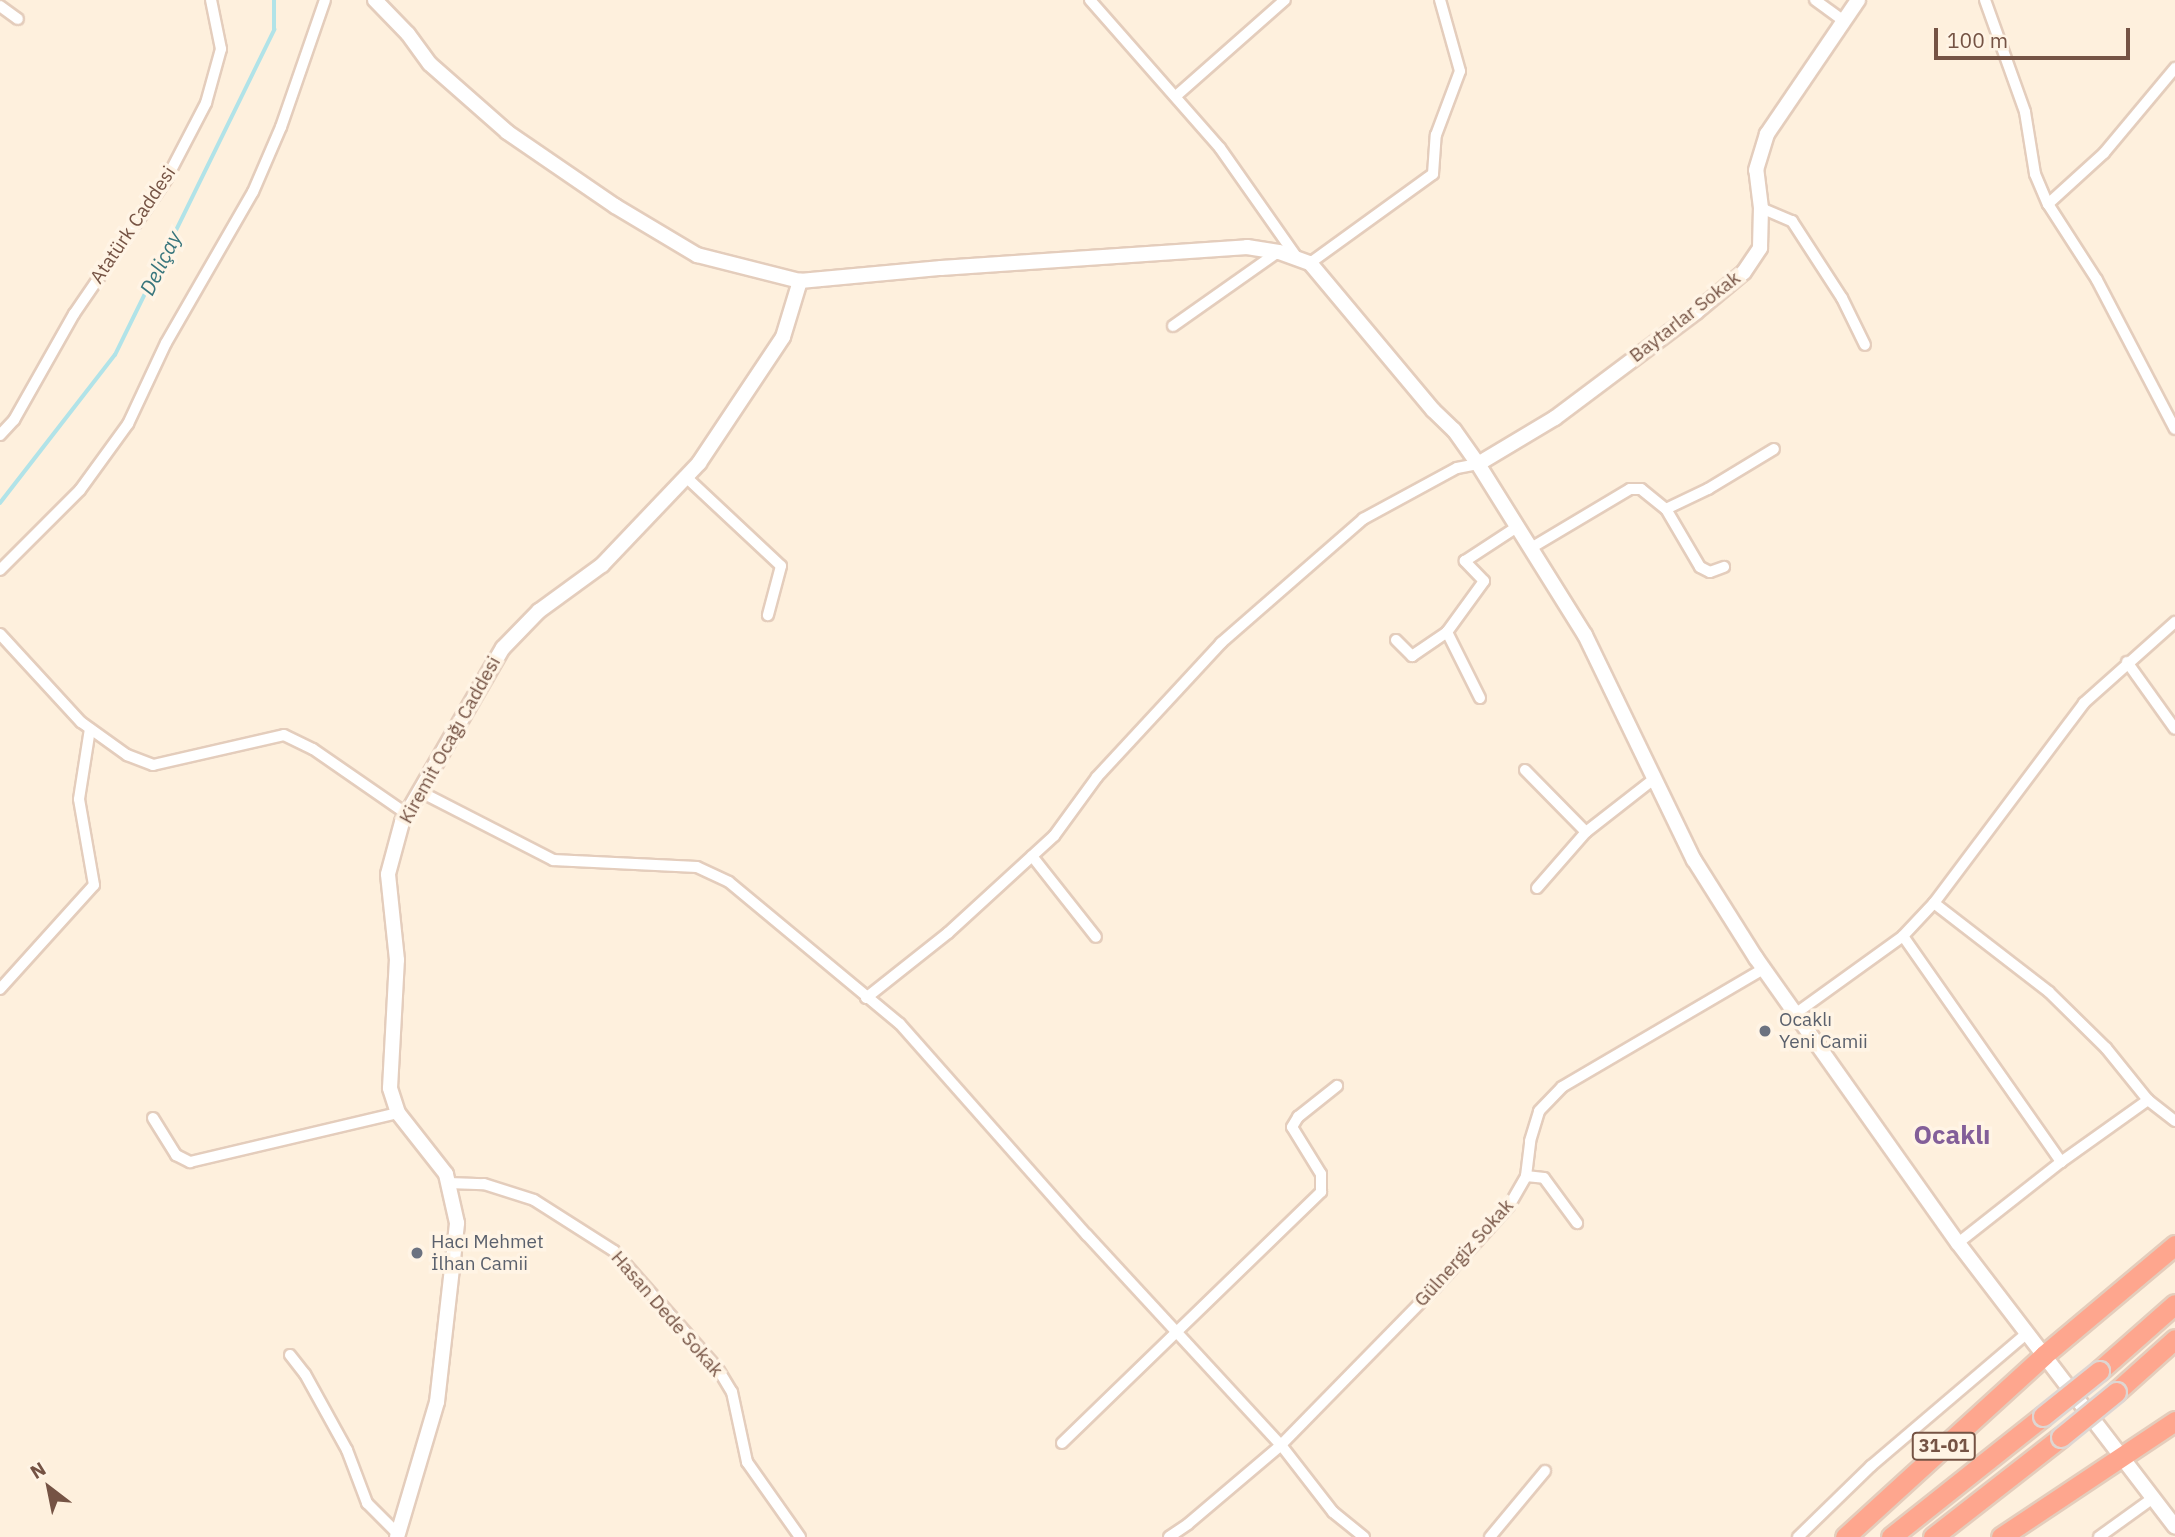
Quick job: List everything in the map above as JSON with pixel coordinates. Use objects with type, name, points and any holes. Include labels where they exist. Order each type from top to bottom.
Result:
[{"type":"highway","points":[[2044,1355],[2175,1245]]},
{"type":"highway","points":[[1891,1537],[2099,1371],[2175,1304]]},
{"type":"highway","points":[[1933,1537],[2116,1392],[2175,1339]]},
{"type":"highway","name":"31-01","points":[[1845,1537],[2044,1355]]},
{"type":"highway","points":[[2001,1537],[2175,1421]]},
{"type":"main road","points":[[375,0],[408,34],[430,64],[487,115],[615,206],[697,254],[800,281],[941,268],[1247,247],[1279,252],[1304,261],[1433,410],[1454,429],[1585,635],[1694,860],[1763,969],[1958,1243],[2175,1527]]},
{"type":"main road","name":"Baytarlar Sokak","points":[[1478,464],[1555,418],[1696,312],[1744,272],[1760,248],[1756,170],[1767,134],[1858,0]]},
{"type":"main road","name":"Kiremit Ocağı Caddesi","points":[[397,1536],[437,1402],[457,1223],[446,1174],[398,1113],[390,1088],[397,960],[388,874],[407,814],[503,648],[539,611],[602,565],[699,463],[783,337],[800,281]]},
{"type":"street","name":"Atatürk Caddesi","points":[[0,435],[14,420],[74,314],[167,178],[206,103],[222,49],[211,0]]},
{"type":"street","points":[[0,570],[80,489],[128,424],[166,343],[216,263],[253,192],[281,127],[325,0]]},
{"type":"street","points":[[1090,0],[1220,148],[1304,261],[1433,174],[1436,135],[1461,71],[1440,0]]},
{"type":"street","points":[[1176,96],[1285,0]]},
{"type":"street","points":[[1815,0],[1844,21]]},
{"type":"street","points":[[1985,0],[2025,112],[2035,174],[2048,204],[2097,280],[2175,429]]},
{"type":"street","points":[[0,6],[18,19]]},
{"type":"street","points":[[2048,204],[2104,153],[2175,68]]},
{"type":"street","points":[[1760,208],[1792,221],[1842,298],[1865,345]]},
{"type":"street","points":[[1173,326],[1279,252]]},
{"type":"street","points":[[1666,509],[1708,489],[1774,449]]},
{"type":"street","points":[[866,998],[948,933],[1054,836],[1097,777],[1221,643],[1363,519],[1457,468],[1478,464]]},
{"type":"street","points":[[685,477],[782,566],[768,615]]},
{"type":"street","points":[[1531,548],[1630,489],[1641,489],[1666,509],[1700,567],[1710,572],[1724,567]]},
{"type":"street","points":[[1396,640],[1412,656],[1447,632],[1484,581],[1465,562],[1517,527]]},
{"type":"street","points":[[1795,1014],[1903,936],[1934,904],[2084,703],[2175,622]]},
{"type":"street","points":[[1447,632],[1480,698]]},
{"type":"street","points":[[0,634],[52,692],[90,729],[127,755],[153,765],[284,735],[313,749],[407,814]]},
{"type":"street","points":[[2127,662],[2175,729]]},
{"type":"street","points":[[0,989],[94,885],[79,799],[90,729]]},
{"type":"street","points":[[1525,770],[1586,832]]},
{"type":"street","points":[[1537,888],[1586,832],[1654,778]]},
{"type":"street","points":[[419,791],[553,860],[697,867],[729,882],[900,1024],[1281,1445],[1333,1512],[1364,1537]]},
{"type":"street","points":[[1032,856],[1096,937]]},
{"type":"street","points":[[1934,904],[2049,992],[2106,1048],[2148,1100],[2175,1121]]},
{"type":"street","points":[[1903,936],[2061,1161]]},
{"type":"street","name":"Gülnergiz Sokak","points":[[1169,1537],[1281,1445],[1509,1206],[1526,1176],[1530,1141],[1539,1111],[1562,1087],[1763,969]]},
{"type":"street","points":[[1062,1443],[1321,1192],[1321,1174],[1292,1127],[1298,1117],[1337,1086]]},
{"type":"street","points":[[1958,1243],[2061,1161],[2148,1100]]},
{"type":"street","points":[[153,1118],[176,1155],[190,1162],[398,1113]]},
{"type":"street","points":[[1526,1176],[1544,1178],[1577,1223]]},
{"type":"street","name":"Hasan Dede Sokak","points":[[448,1183],[484,1184],[534,1200],[614,1251],[718,1369],[732,1392],[747,1462],[800,1537]]},
{"type":"street","points":[[1798,1537],[1871,1466],[2026,1333]]},
{"type":"street","points":[[290,1355],[305,1374],[347,1450],[367,1503],[397,1536]]},
{"type":"street","points":[[1490,1537],[1545,1471]]},
{"type":"street","points":[[2099,1537],[2153,1498]]},
{"type":"waterway","name":"Deliçay","points":[[0,503],[115,355],[274,30],[274,0]]},
{"type":"place","name":"Ocaklı Yeni Camii","points":[[1765,1031]]},
{"type":"place","name":"Hacı Mehmet İlhan Camii","points":[[417,1253]]},
{"type":"district","name":"Ocaklı","points":[[1952,1135]]}]
